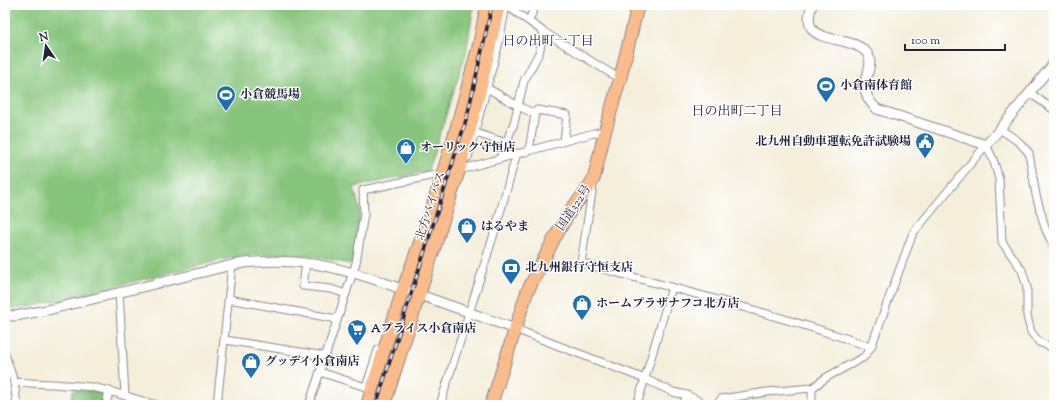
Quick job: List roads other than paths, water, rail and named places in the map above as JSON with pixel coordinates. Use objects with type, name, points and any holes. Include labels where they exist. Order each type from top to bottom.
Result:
[{"type":"highway","name":"北方バイパス","points":[[367,405],[468,90],[487,5]]},
{"type":"highway","name":"北方バイパス","points":[[384,405],[419,295],[462,169],[479,94],[502,5]]},
{"type":"highway","name":"国道322号","points":[[491,405],[527,292],[542,260],[572,208],[585,193],[594,178],[638,5]]},
{"type":"street","points":[[462,169],[476,133],[487,88],[502,5],[510,8],[544,32],[620,80]]},
{"type":"street","points":[[529,21],[535,5]]},
{"type":"street","points":[[812,5],[808,14],[808,23],[817,35],[859,46],[870,58],[870,68],[865,85],[870,103],[877,109],[986,145],[993,159],[999,180],[1002,242],[1022,270],[1027,287],[1027,316],[1031,332],[1039,342],[1054,348]]},
{"type":"street","points":[[500,158],[514,124],[524,81],[539,53],[544,32]]},
{"type":"street","points":[[717,405],[722,400],[767,392],[812,388],[827,377],[864,357],[871,347],[914,233],[1054,63]]},
{"type":"street","points":[[487,88],[535,114]]},
{"type":"street","points":[[1030,93],[1054,110]]},
{"type":"street","points":[[529,150],[537,110],[567,115],[564,141]]},
{"type":"street","points":[[1000,129],[1018,142],[1029,153],[1036,195],[1045,228],[1054,247]]},
{"type":"street","points":[[309,405],[356,263],[364,214],[363,190],[462,169],[605,131]]},
{"type":"street","points":[[476,133],[506,143]]},
{"type":"street","points":[[440,405],[518,153]]},
{"type":"street","points":[[594,178],[581,263],[672,287],[825,331],[871,347]]},
{"type":"street","points":[[5,315],[15,316],[52,309],[232,265],[251,262],[276,261],[324,265],[353,272],[469,312],[645,379],[673,392],[687,395],[707,405]]},
{"type":"street","points":[[306,263],[303,286],[331,289],[346,294]]},
{"type":"street","points":[[216,405],[225,340],[232,265]]},
{"type":"street","points":[[637,405],[672,287]]},
{"type":"street","points":[[119,292],[125,395]]},
{"type":"street","points":[[229,299],[337,319]]},
{"type":"street","points":[[320,372],[366,387],[386,327],[392,326]]},
{"type":"street","points":[[225,340],[325,356]]},
{"type":"street","points":[[5,354],[14,382],[18,405]]},
{"type":"street","points":[[14,382],[92,388],[125,395],[146,404],[157,405]]},
{"type":"street","points":[[812,388],[812,405]]},
{"type":"street","points":[[106,405],[109,391]]},
{"type":"street","points":[[683,405],[687,395]]},
{"type":"railway","points":[[376,405],[467,117],[492,5]]},
{"type":"place","name":"小倉南体育館","points":[[826,103]]},
{"type":"place","name":"小倉競馬場","points":[[226,112]]},
{"type":"place","name":"北九州自動車運転免許試験場","points":[[925,159]]},
{"type":"place","name":"オーリック守恒店","points":[[406,165]]},
{"type":"place","name":"はるやま","points":[[467,244]]},
{"type":"place","name":"北九州銀行守恒支店","points":[[511,285]]},
{"type":"place","name":"ホームプラザナフコ北方店","points":[[582,321]]},
{"type":"place","name":"Aプライス小倉南店","points":[[357,346]]},
{"type":"place","name":"グッデイ小倉南店","points":[[251,379]]},
{"type":"district","name":"日の出町一丁目","points":[[548,42]]},
{"type":"district","name":"日の出町二丁目","points":[[737,112]]}]
